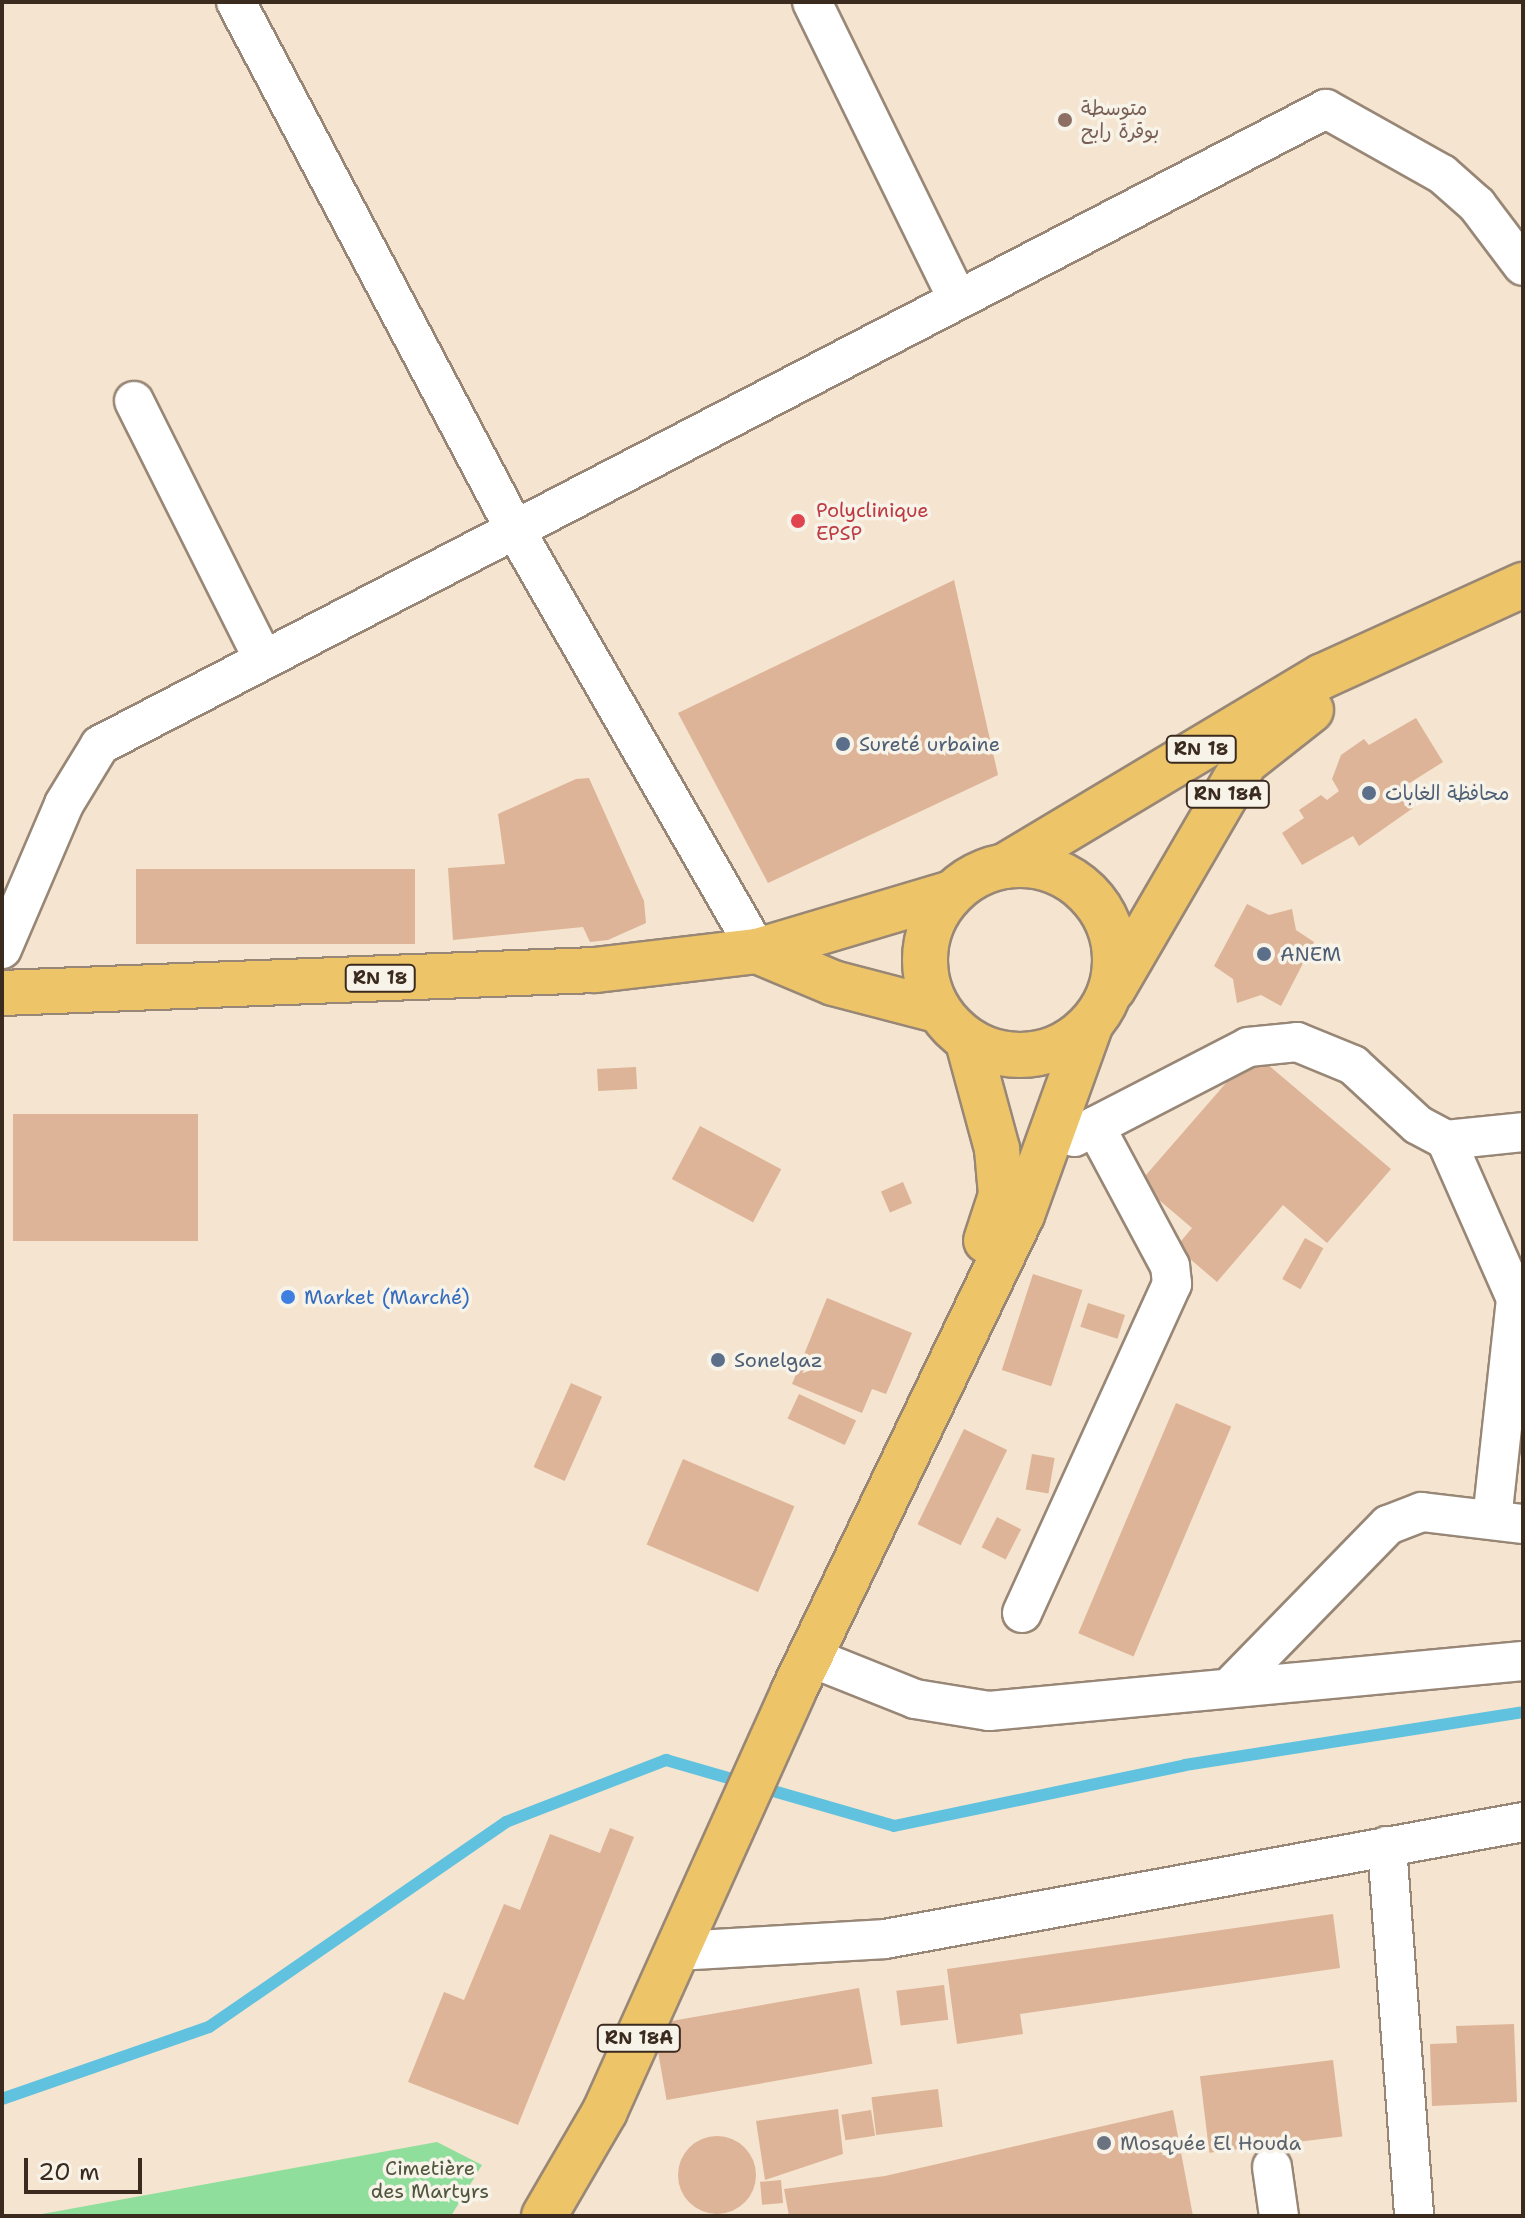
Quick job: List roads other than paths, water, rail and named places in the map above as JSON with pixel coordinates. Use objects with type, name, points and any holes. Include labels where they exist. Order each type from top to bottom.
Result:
[{"type":"main road","name":"RN 18","points":[[1005,866],[1323,676],[1523,585]]},
{"type":"main road","name":"RN 18A","points":[[544,2216],[605,2111],[724,1854],[802,1674],[1022,1215],[1099,1011],[1245,762],[1401,638]]},
{"type":"main road","points":[[1005,866],[1034,866],[1086,890],[1103,913],[1114,940],[1099,1011],[1064,1046],[1032,1055],[999,1054],[968,1042],[937,1010],[925,981],[924,949],[933,918],[951,893],[976,875],[1005,866]]},
{"type":"main road","name":"RN 18","points":[[2,993],[595,970],[757,951],[951,893]]},
{"type":"main road","name":"RN 18","points":[[757,951],[833,983],[937,1010]]},
{"type":"main road","points":[[934,1396],[1001,1195],[997,1149],[968,1042]]},
{"type":"street","points":[[236,2],[513,526],[757,951]]},
{"type":"street","points":[[812,2],[957,298]]},
{"type":"street","points":[[2,949],[64,804],[100,745],[513,526],[1326,109],[1442,174],[1477,205],[1523,266]]},
{"type":"street","points":[[134,401],[263,659]]},
{"type":"street","points":[[1044,1153],[1248,1047],[1297,1042],[1353,1065],[1418,1125],[1446,1140],[1523,1132]]},
{"type":"street","points":[[1022,1613],[1172,1284],[1170,1266],[1095,1126]]},
{"type":"street","points":[[1229,1688],[1388,1525],[1422,1512],[1507,1522],[1516,1299],[1446,1140]]},
{"type":"street","points":[[802,1674],[915,1699],[989,1711],[1523,1661]]},
{"type":"street","points":[[678,1951],[885,1939],[1523,1822]]},
{"type":"street","points":[[1387,1846],[1414,2216]]},
{"type":"street","points":[[1272,2167],[1279,2216]]},
{"type":"waterway","points":[[2,2099],[209,2027],[506,1822],[666,1760],[894,1826],[1185,1765],[1523,1712]]},
{"type":"place","name":"متوسطة بوقرة رابح","points":[[1065,120]]},
{"type":"place","name":"Polyclinique EPSP","points":[[798,521]]},
{"type":"place","name":"Sureté urbaine","points":[[843,744]]},
{"type":"place","name":"محافظة الغابات","points":[[1369,793]]},
{"type":"place","name":"ANEM","points":[[1264,954]]},
{"type":"place","name":"Market (Marché)","points":[[288,1297]]},
{"type":"place","name":"Sonelgaz","points":[[718,1360]]},
{"type":"place","name":"Mosquée El Houda","points":[[1104,2143]]},
{"type":"park label","name":"Cimetière des Martyrs","points":[[430,2180]]}]
